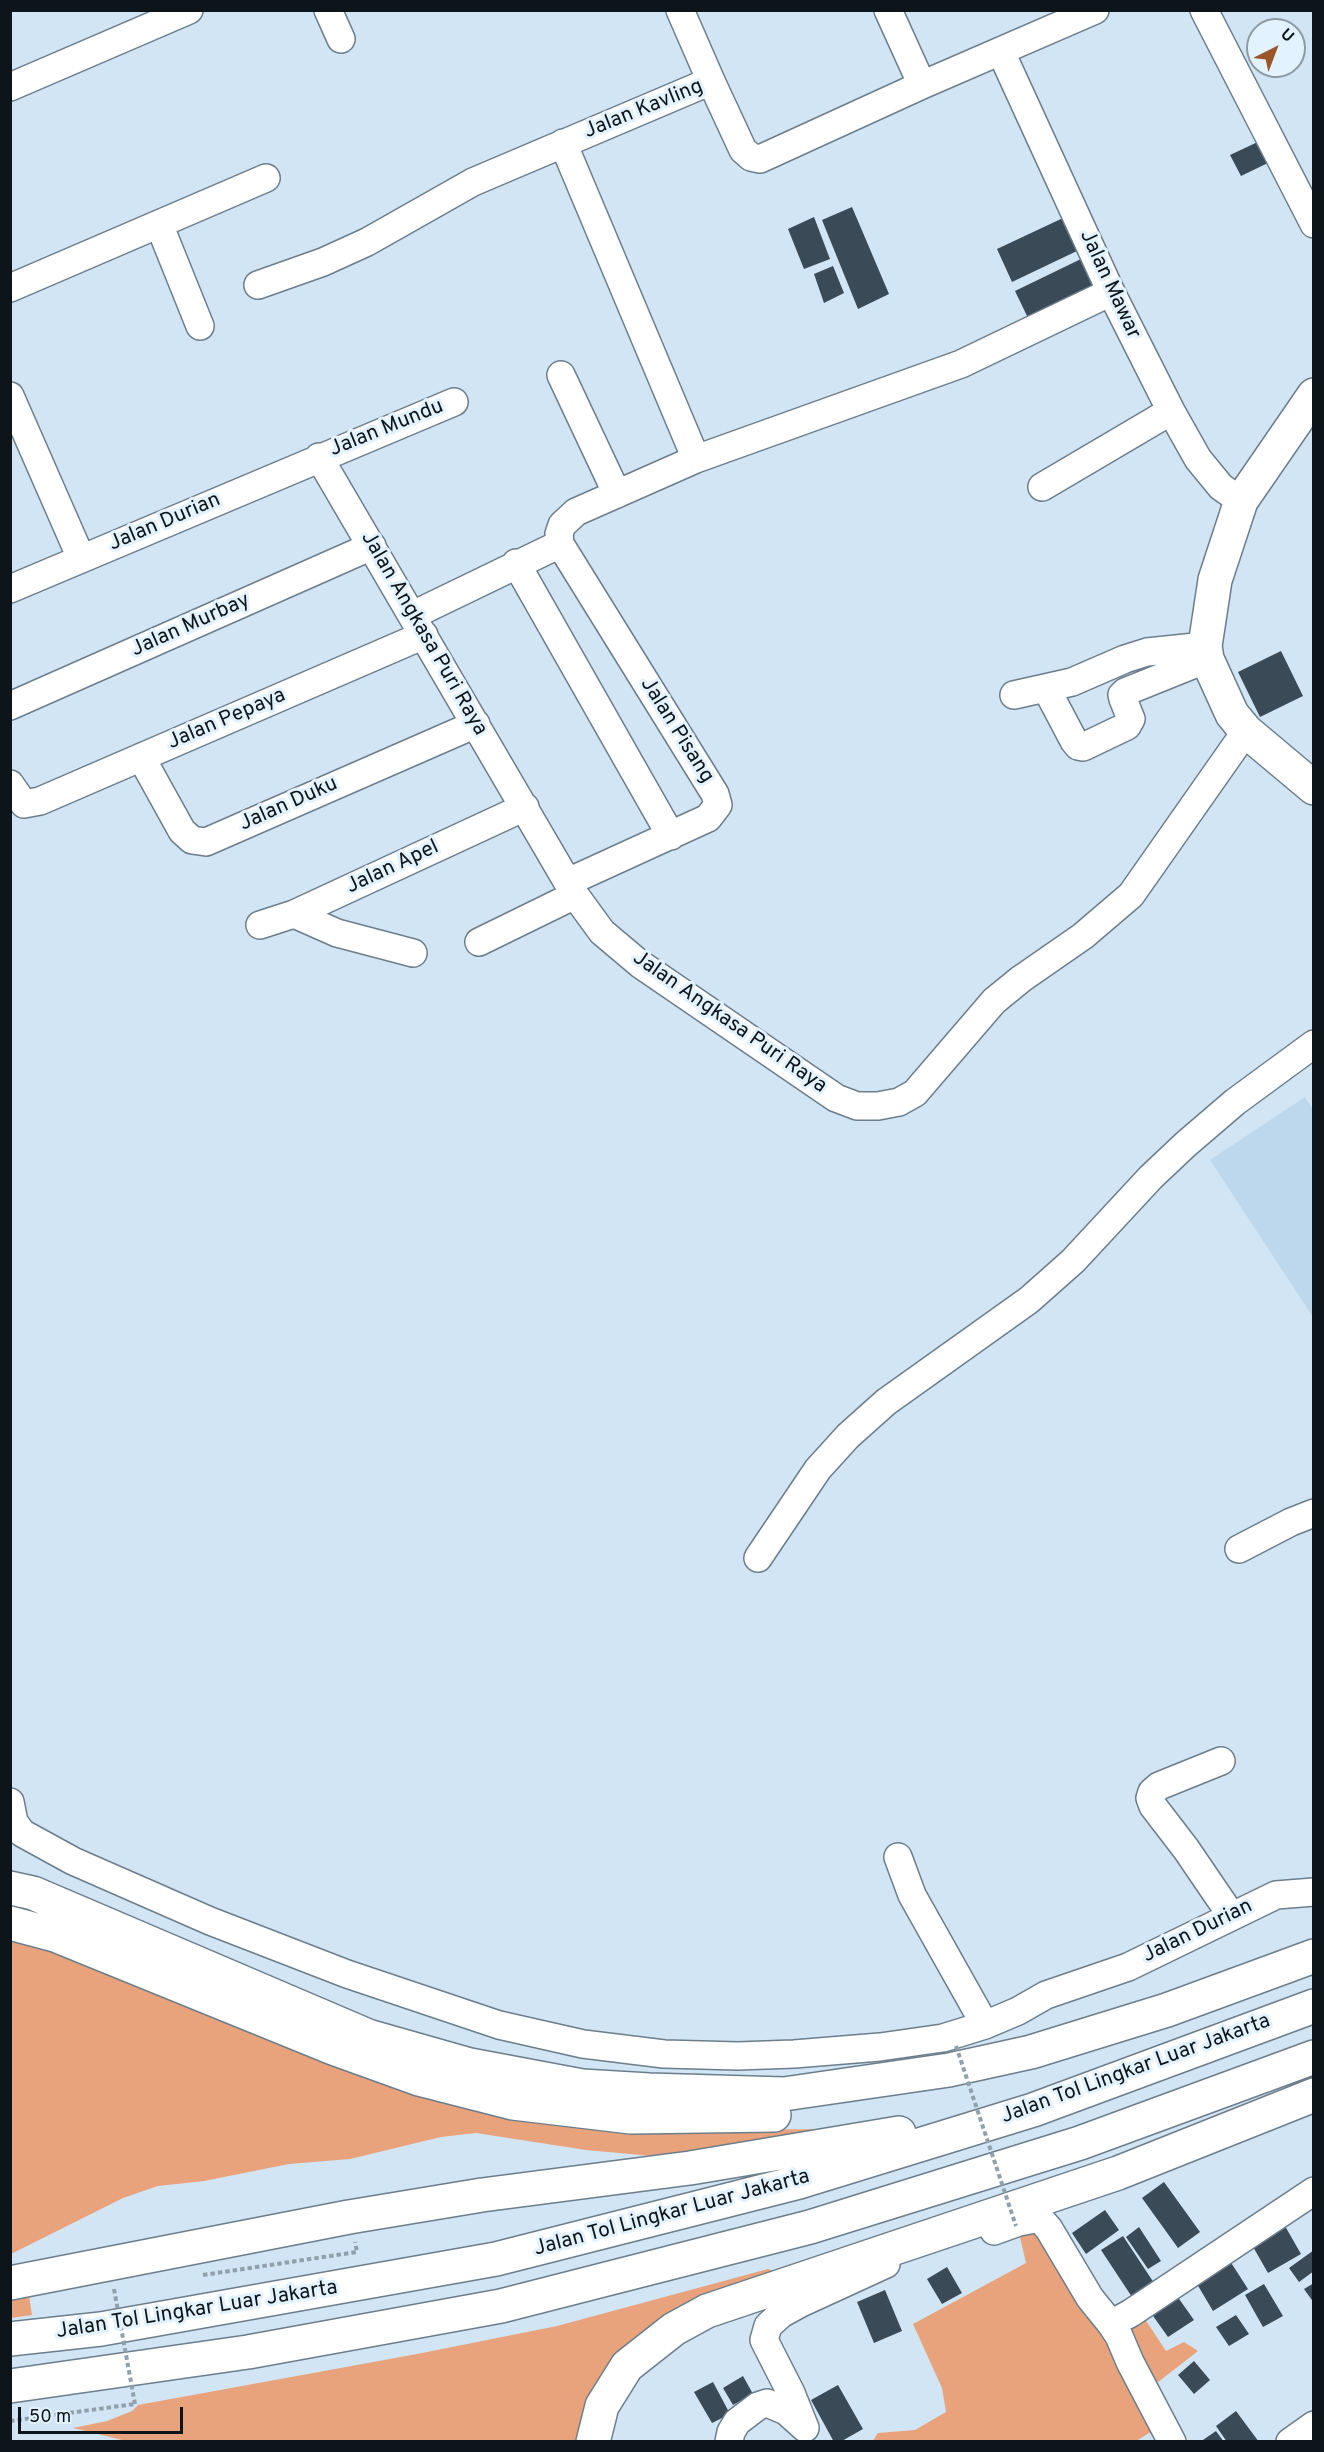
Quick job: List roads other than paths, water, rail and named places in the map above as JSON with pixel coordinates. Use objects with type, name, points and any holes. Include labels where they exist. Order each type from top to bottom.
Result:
[{"type":"main road","points":[[1314,395],[1241,501],[1215,580],[1206,652],[1232,714],[1246,731],[1314,788]]},
{"type":"main road","points":[[10,1888],[33,1893],[368,2036],[471,2066],[582,2086],[649,2090],[784,2094],[950,2070],[1031,2052],[1167,2010],[1314,1956]]},
{"type":"main road","points":[[10,1923],[55,1935],[333,2048],[419,2079],[513,2103],[631,2117],[781,2114],[877,2102],[973,2085],[1094,2053],[1174,2027],[1314,1973]]},
{"type":"main road","name":"Jalan Tol Lingkar Luar Jakarta","points":[[10,2339],[101,2329],[496,2259],[799,2182],[1033,2110],[1314,2006]]},
{"type":"main road","points":[[10,2386],[248,2352],[513,2303],[810,2227],[1080,2143],[1314,2057]]},
{"type":"main road","points":[[593,2442],[602,2406],[627,2366],[674,2329],[707,2311],[1118,2173],[1314,2095]]},
{"type":"main road","points":[[10,2283],[438,2202],[690,2168],[1033,2110]]},
{"type":"street","points":[[10,87],[189,10]]},
{"type":"street","points":[[328,10],[341,39]]},
{"type":"street","points":[[680,10],[711,81]]},
{"type":"street","points":[[888,10],[922,85]]},
{"type":"street","name":"Jalan Kavling","points":[[258,285],[322,262],[367,242],[472,182],[711,81],[743,150],[751,157],[760,159],[1095,10]]},
{"type":"street","points":[[1204,10],[1314,224]]},
{"type":"street","name":"Jalan Mawar","points":[[1001,52],[1111,292],[1171,411],[1198,459],[1221,487],[1241,501]]},
{"type":"street","points":[[563,143],[696,459]]},
{"type":"street","points":[[10,288],[266,178]]},
{"type":"street","points":[[159,224],[200,326]]},
{"type":"street","points":[[560,543],[559,534],[562,525],[576,512],[696,459],[961,364],[1111,292]]},
{"type":"street","points":[[561,375],[617,494]]},
{"type":"street","points":[[10,396],[81,558]]},
{"type":"street","name":"Jalan Mundu","points":[[319,457],[454,402]]},
{"type":"street","points":[[1042,487],[1171,411]]},
{"type":"street","name":"Jalan Durian","points":[[10,589],[319,457]]},
{"type":"street","name":"Jalan Angkasa Puri Raya","points":[[319,457],[572,888],[602,932],[640,964],[836,1098],[857,1106],[878,1106],[899,1102],[915,1093],[994,1001],[1021,979],[1083,936],[1131,895],[1246,731]]},
{"type":"street","name":"Jalan Pepaya","points":[[10,784],[24,804],[30,804],[141,757],[419,625],[516,563],[560,543]]},
{"type":"street","name":"Jalan Pisang","points":[[479,942],[572,888],[708,818],[718,805],[715,794],[560,543]]},
{"type":"street","name":"Jalan Murbay","points":[[10,706],[372,546]]},
{"type":"street","points":[[516,563],[672,836]]},
{"type":"street","points":[[1014,695],[1072,682],[1147,652],[1206,652]]},
{"type":"street","points":[[1046,688],[1074,741],[1078,747],[1083,747],[1127,726],[1131,719],[1122,695],[1125,692],[1206,652]]},
{"type":"street","name":"Jalan Duku","points":[[141,757],[182,831],[192,840],[206,842],[476,723]]},
{"type":"street","name":"Jalan Apel","points":[[260,925],[294,914],[525,807]]},
{"type":"street","points":[[294,914],[337,933],[413,953]]},
{"type":"street","points":[[758,1558],[818,1469],[848,1436],[886,1402],[1029,1300],[1073,1261],[1151,1177],[1186,1144],[1235,1102],[1314,1044]]},
{"type":"street","points":[[1239,1550],[1291,1522],[1314,1513]]},
{"type":"street","points":[[1221,1761],[1159,1786],[1152,1792],[1150,1798],[1153,1806],[1231,1915]]},
{"type":"street","name":"Jalan Durian","points":[[10,1802],[14,1822],[22,1833],[73,1861],[210,1921],[346,1974],[499,2025],[583,2044],[664,2054],[738,2056],[880,2047],[943,2037],[984,2025],[1018,2011],[1046,1995],[1128,1967],[1276,1894],[1314,1892]]},
{"type":"street","points":[[898,1857],[912,1895],[984,2025]]},
{"type":"street","points":[[1111,2325],[1314,2191]]},
{"type":"street","points":[[809,2435],[764,2340],[768,2326],[781,2314],[801,2303],[888,2263],[938,2250],[1019,2222],[1035,2219],[1042,2221],[1049,2229],[1079,2281],[1119,2336],[1172,2442]]},
{"type":"street","points":[[729,2442],[733,2427],[742,2416],[767,2403],[786,2410],[809,2435]]},
{"type":"street","points":[[1290,2442],[1314,2425]]}]
